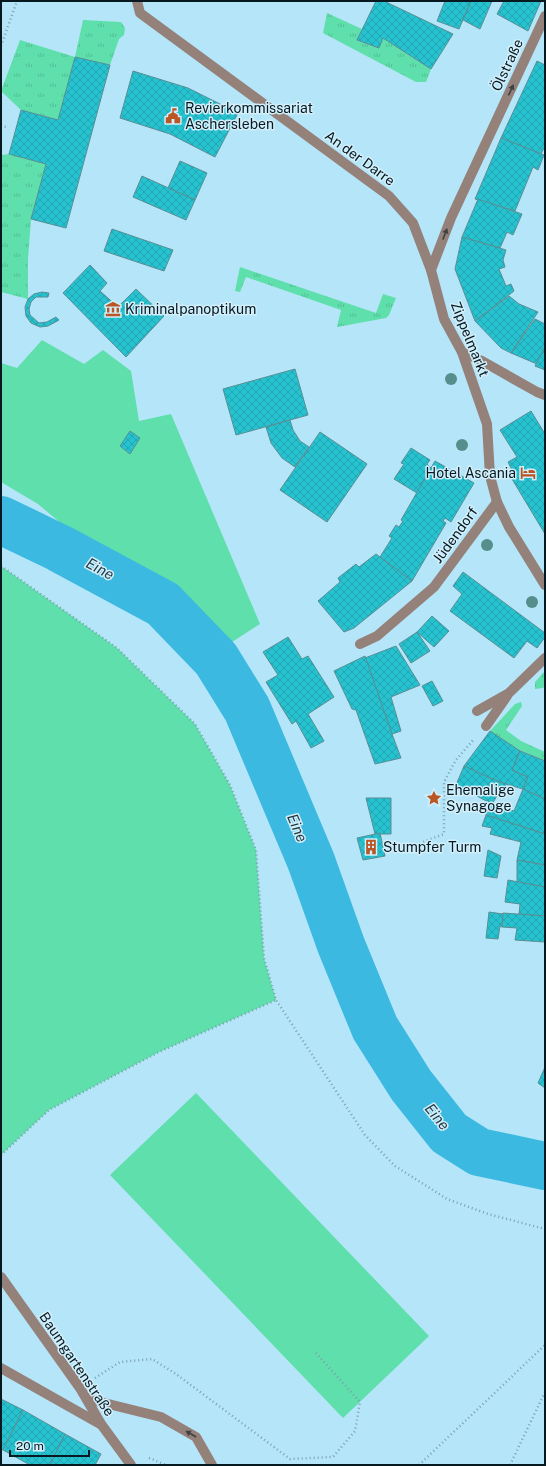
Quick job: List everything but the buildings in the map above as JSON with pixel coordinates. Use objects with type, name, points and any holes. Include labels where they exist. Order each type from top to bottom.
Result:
[{"type":"street","name":"An der Darre","points":[[137,1],[140,14],[389,196],[413,224],[431,270]]},
{"type":"street","name":"Ölstraße","points":[[431,270],[451,218],[545,16]]},
{"type":"street","name":"Zippelmarkt","points":[[431,270],[444,318],[462,352],[487,424],[490,476],[497,502]]},
{"type":"street","points":[[462,352],[482,360],[545,395]]},
{"type":"street","name":"Jüdendorf","points":[[360,644],[377,636],[434,587],[497,502],[509,527],[545,585]]},
{"type":"street","points":[[486,726],[509,693],[545,658]]},
{"type":"street","points":[[477,711],[509,693]]},
{"type":"street","name":"Baumgartenstraße","points":[[1,1278],[88,1399],[101,1424],[131,1465]]},
{"type":"street","points":[[1,1368],[101,1424]]},
{"type":"street","points":[[88,1399],[161,1417],[196,1437],[212,1465]]},
{"type":"path","points":[[1,46],[16,1]]},
{"type":"path","points":[[1,126],[8,128]]},
{"type":"path","points":[[1,566],[117,648],[195,724],[230,784],[256,850],[264,958],[276,1000],[365,1135],[395,1166],[447,1199],[488,1214],[545,1229]]},
{"type":"path","points":[[397,852],[444,834],[444,782],[456,760],[486,726]]},
{"type":"path","points":[[1,1155],[49,1110],[159,1052],[276,1000]]},
{"type":"path","points":[[419,1465],[545,1345]]},
{"type":"path","points":[[80,1388],[120,1362],[152,1359],[176,1374],[290,1459],[333,1457],[355,1431],[360,1402],[315,1352]]},
{"type":"path","points":[[510,1465],[545,1392]]},
{"type":"green space","points":[[327,13],[362,29],[358,41],[379,48],[383,38],[431,69],[426,82],[416,82],[323,33]]},
{"type":"green space","points":[[83,20],[121,22],[125,28],[124,35],[119,39],[110,65],[75,57]]},
{"type":"green space","points":[[20,40],[75,57],[58,120],[21,110],[1,91]]},
{"type":"green space","points":[[9,154],[46,164],[31,219],[28,259],[28,299],[1,292],[1,155]]},
{"type":"green space","points":[[240,267],[376,313],[383,294],[396,298],[389,315],[386,318],[337,327],[341,310],[246,277],[240,292],[235,291]]},
{"type":"green space","points":[[42,340],[84,364],[103,350],[131,371],[139,421],[171,414],[260,624],[215,653],[38,504],[1,482],[1,363],[17,368]]},
{"type":"green space","points":[[1,566],[117,648],[195,724],[230,785],[256,850],[264,958],[276,1000],[159,1052],[49,1110],[1,1155]]},
{"type":"green space","points":[[545,671],[545,685],[543,688],[535,689],[535,682]]},
{"type":"green space","points":[[521,702],[522,706],[506,730],[521,741],[545,752],[545,761],[520,751],[490,731],[515,704]]},
{"type":"green space","points":[[196,1093],[429,1336],[343,1418],[110,1175]]},
{"type":"waterway","name":"Eine","points":[[1,520],[59,548],[163,604],[216,659],[247,709],[311,861],[341,945],[375,1028],[411,1085],[449,1133],[479,1152],[545,1166]]},
{"type":"place","name":"Revierkommissariat Aschersleben","points":[[173,116]]},
{"type":"place","name":"Kriminalpanoptikum","points":[[113,309]]},
{"type":"place","name":"Hotel Ascania","points":[[528,473]]},
{"type":"place","name":"Ehemalige Synagoge","points":[[434,798]]},
{"type":"place","name":"Stumpfer Turm","points":[[371,847]]}]
